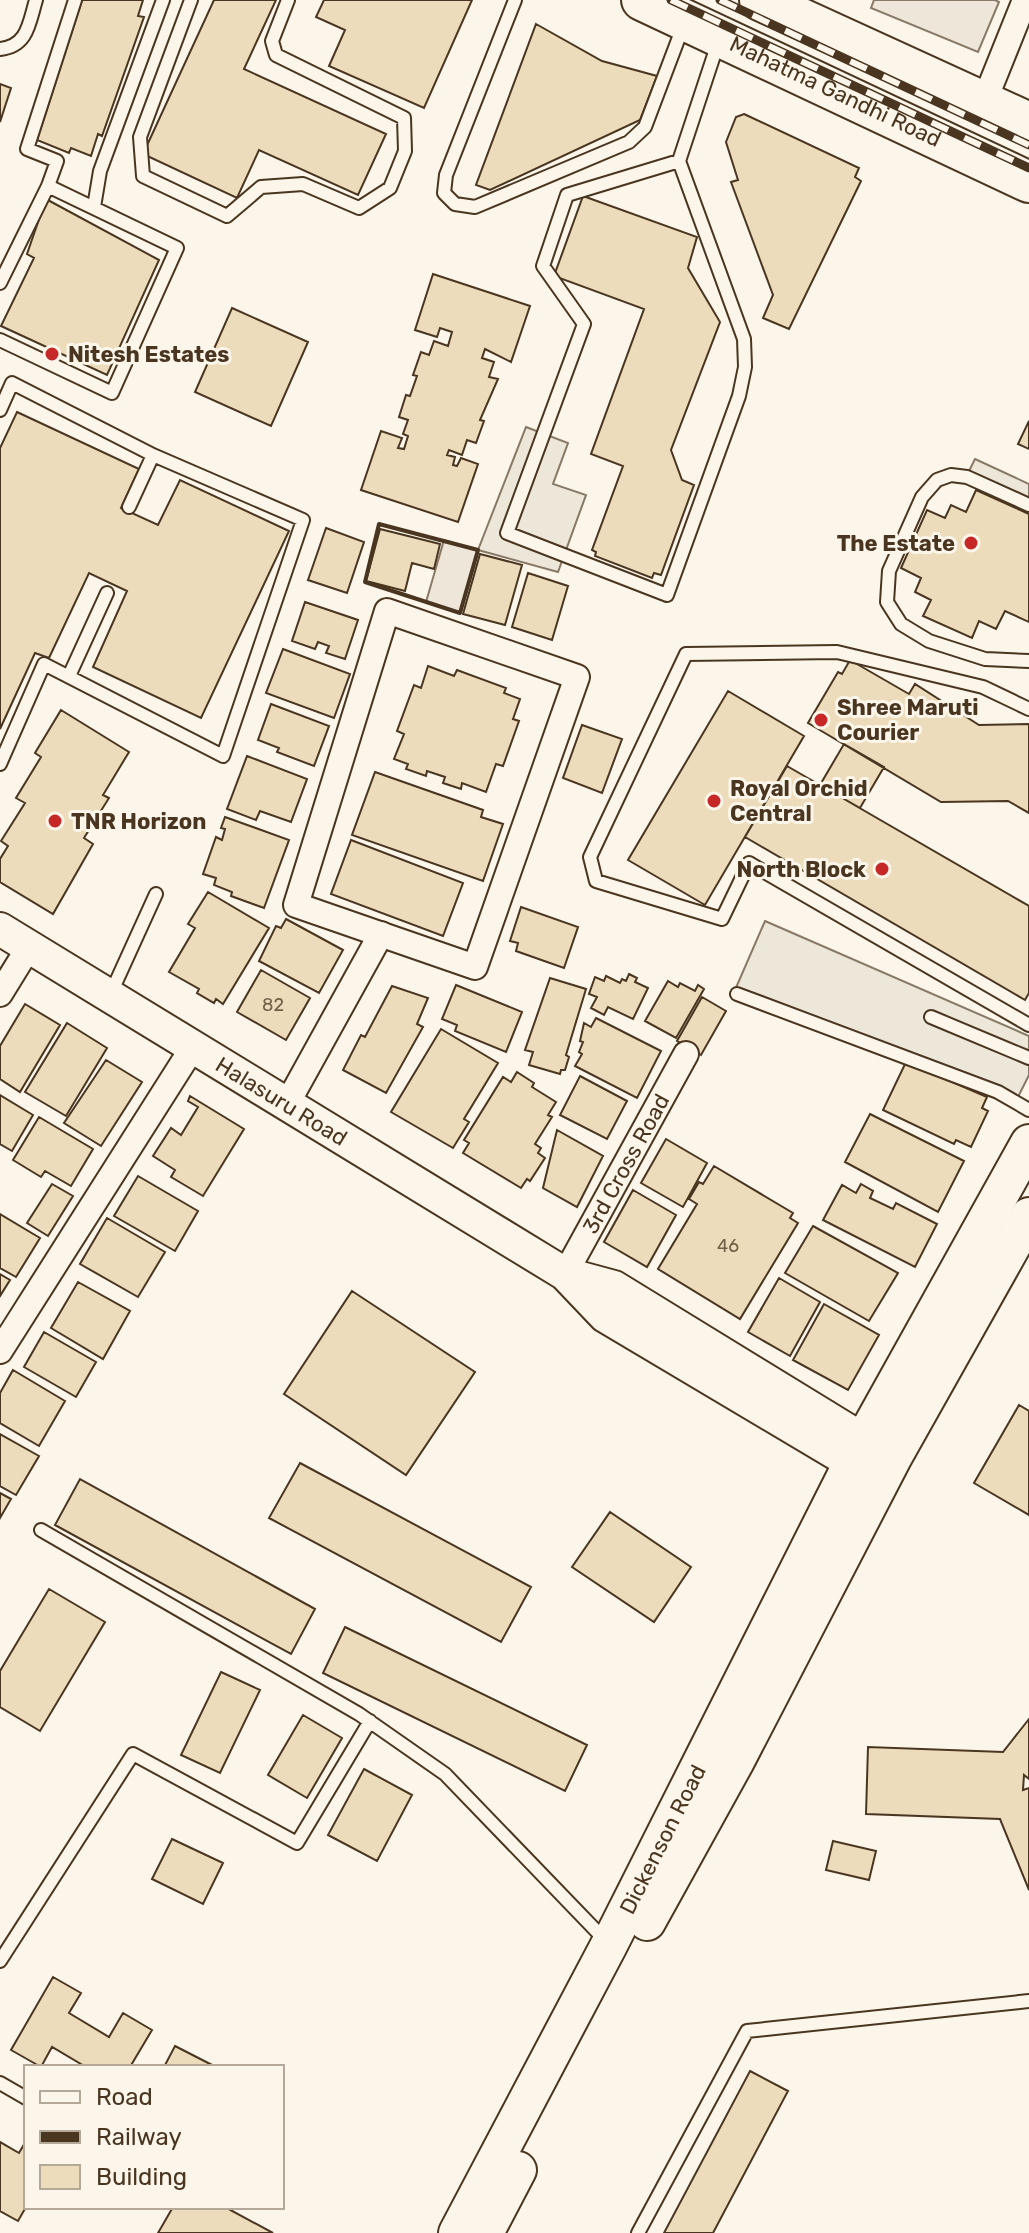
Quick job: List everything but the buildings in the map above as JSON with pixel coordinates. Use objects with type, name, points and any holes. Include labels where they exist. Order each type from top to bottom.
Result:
[{"type":"main road","name":"Mahatma Gandhi Road","points":[[642,0],[1029,182]]},
{"type":"main road","points":[[760,0],[984,102],[1027,117]]},
{"type":"main road","name":"Dickenson Road","points":[[485,2233],[629,1955],[736,1761],[872,1461],[1029,1143]]},
{"type":"main road","name":"Dickenson Road","points":[[457,2233],[609,1945],[872,1461],[1029,1216]]},
{"type":"street","points":[[984,102],[1025,0]]},
{"type":"street","points":[[387,611],[577,677],[475,967],[381,934],[296,905],[387,611]]},
{"type":"street","name":"Halasuru Road","points":[[0,929],[565,1274],[614,1287],[872,1461]]},
{"type":"street","points":[[287,1104],[381,934]]},
{"type":"street","points":[[0,994],[29,947]]},
{"type":"street","points":[[0,1351],[193,1047]]},
{"type":"street","name":"3rd Cross Road","points":[[565,1274],[686,1054]]},
{"type":"lane","points":[[0,49],[12,47],[24,37],[36,0]]},
{"type":"lane","points":[[0,283],[48,186],[57,161],[27,149],[75,0]]},
{"type":"lane","points":[[94,207],[100,171],[163,0]]},
{"type":"lane","points":[[191,0],[140,137],[143,176],[227,216],[261,187],[303,184],[359,208],[390,188],[405,151],[404,118],[276,55],[272,41],[288,0]]},
{"type":"lane","points":[[515,0],[446,175],[444,193],[455,204],[475,207],[629,142],[645,127],[685,20]]},
{"type":"lane","points":[[679,161],[567,195],[543,266],[584,324],[507,533],[667,595],[739,396],[745,367],[744,339],[679,161],[721,36]]},
{"type":"lane","points":[[0,340],[112,393],[177,248],[48,186]]},
{"type":"lane","points":[[0,410],[12,383],[153,455],[303,520],[223,756],[44,664],[0,764]]},
{"type":"lane","points":[[129,507],[153,455]]},
{"type":"lane","points":[[1029,505],[967,477],[951,475],[937,480],[922,497],[889,571],[887,602],[901,624],[929,641],[985,659],[1029,661]]},
{"type":"lane","points":[[69,676],[107,593]]},
{"type":"lane","points":[[1029,709],[983,687],[837,652],[686,654],[590,857],[596,881],[722,919],[749,863],[1029,1025]]},
{"type":"lane","points":[[110,996],[156,894]]},
{"type":"lane","points":[[737,994],[998,1092],[1029,1110]]},
{"type":"lane","points":[[931,1017],[1029,1058]]},
{"type":"lane","points":[[41,1530],[370,1721],[445,1774],[609,1945]]},
{"type":"lane","points":[[0,1961],[133,1754],[297,1843],[370,1721]]},
{"type":"lane","points":[[638,2233],[747,2031],[1029,2001]]},
{"type":"lane","points":[[0,2083],[24,2097]]},
{"type":"shaded area","points":[[874,0],[999,2],[978,52],[871,8]]},
{"type":"shaded area","points":[[526,427],[568,443],[553,484],[586,495],[558,572],[478,550]]},
{"type":"shaded area","points":[[975,459],[1029,484],[1029,501],[968,473]]},
{"type":"shaded area","points":[[444,540],[478,550],[460,613],[426,602]]},
{"type":"shaded area","points":[[765,921],[1029,1036],[1029,1075],[1018,1097],[735,990]]},
{"type":"railway","points":[[671,0],[1029,168]]},
{"type":"railway","points":[[720,0],[1029,145]]},
{"type":"wall","points":[[379,524],[478,550],[460,613],[365,582],[379,524]]},
{"type":"place","name":"Nitesh Estates","points":[[52,354]]},
{"type":"place","name":"The Estate","points":[[971,543]]},
{"type":"place","name":"Shree Maruti Courier","points":[[821,720]]},
{"type":"place","name":"Royal Orchid Central","points":[[714,801]]},
{"type":"place","name":"TNR Horizon","points":[[55,821]]},
{"type":"place","name":"North Block","points":[[882,869]]}]
